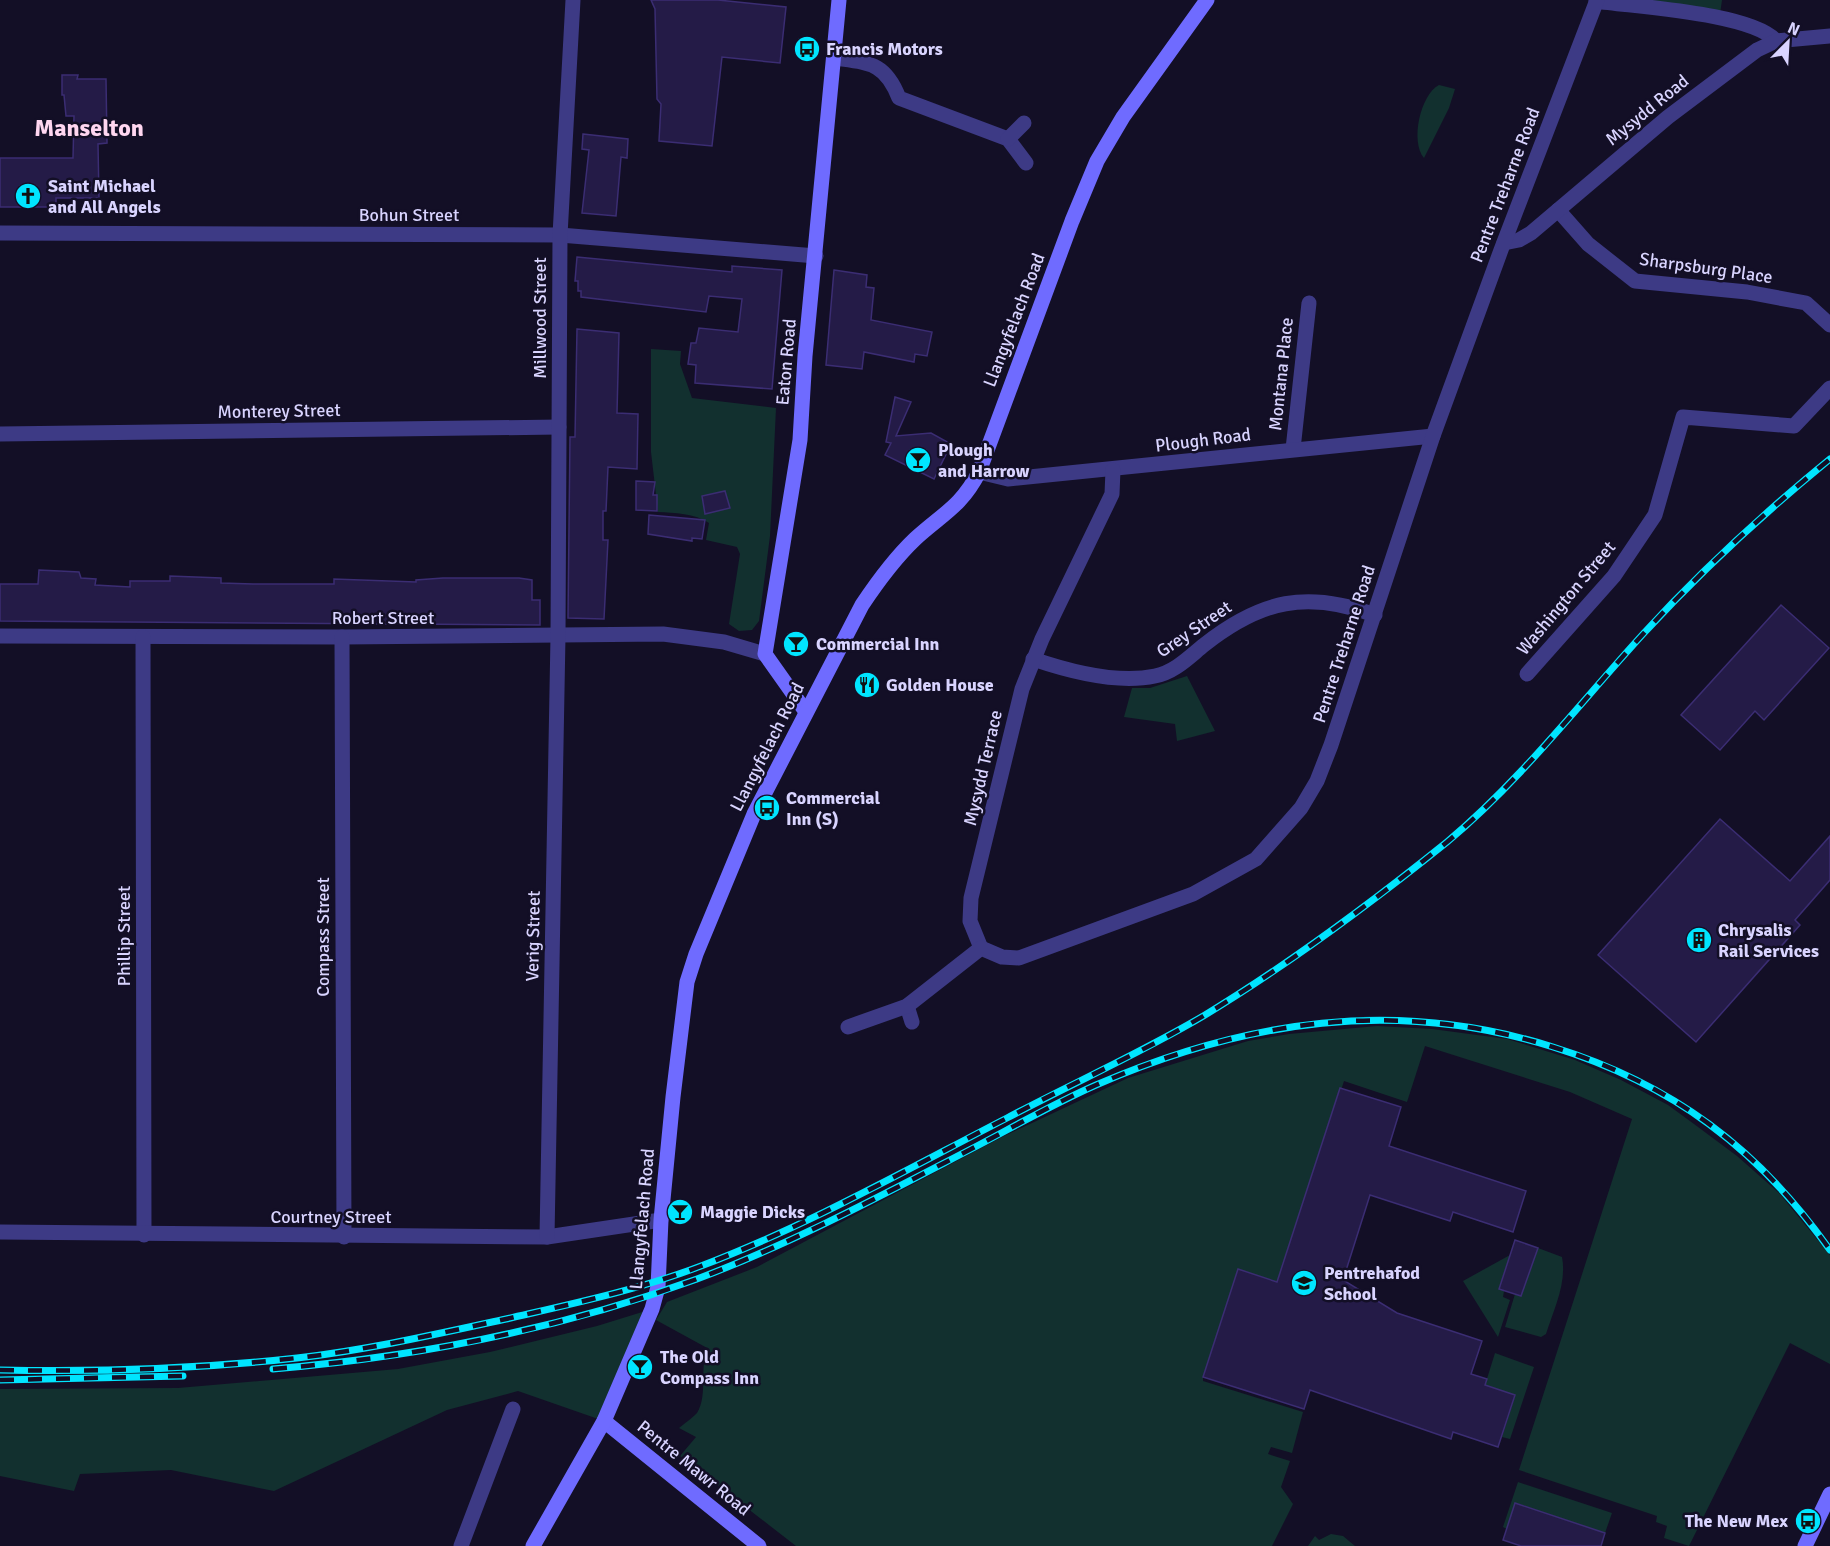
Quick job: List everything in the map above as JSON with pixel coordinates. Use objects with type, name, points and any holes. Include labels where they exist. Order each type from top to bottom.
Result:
[{"type":"main road","name":"Eaton Road","points":[[765,654],[800,440],[805,356],[839,0]]},
{"type":"main road","name":"Llangyfelach Road","points":[[533,1546],[604,1421],[650,1316],[658,1287],[661,1220],[687,982],[707,923],[754,814],[862,605],[880,577],[916,538],[958,504],[979,472],[1072,221],[1098,161],[1123,117],[1208,0]]},
{"type":"main road","points":[[765,654],[806,712]]},
{"type":"main road","name":"Pentre Mawr Road","points":[[604,1421],[759,1546]]},
{"type":"main road","points":[[1805,1546],[1830,1494]]},
{"type":"street","name":"Millwood Street","points":[[558,636],[560,235],[573,0]]},
{"type":"street","points":[[1596,1],[1738,22],[1764,30],[1776,41]]},
{"type":"street","name":"Pentre Treharne Road","points":[[981,948],[1002,957],[1019,958],[1192,894],[1256,859],[1301,808],[1317,781],[1375,615],[1433,436],[1596,1]]},
{"type":"street","name":"Mysydd Road","points":[[1504,243],[1519,240],[1713,82],[1757,50],[1776,41],[1830,36]]},
{"type":"street","points":[[834,58],[870,63],[882,70],[892,81],[899,98],[1008,139],[1026,163]]},
{"type":"street","points":[[1008,139],[1024,123]]},
{"type":"street","name":"Sharpsburg Place","points":[[1558,210],[1588,244],[1635,281],[1747,292],[1806,303],[1830,325]]},
{"type":"street","name":"Bohun Street","points":[[0,233],[560,235],[816,256]]},
{"type":"street","name":"Montana Place","points":[[1293,449],[1308,303]]},
{"type":"street","name":"Washington Street","points":[[1527,674],[1614,576],[1655,515],[1683,417],[1794,426],[1830,388]]},
{"type":"street","name":"Monterey Street","points":[[0,434],[559,426]]},
{"type":"street","name":"Plough Road","points":[[979,472],[1008,479],[1433,436]]},
{"type":"street","name":"Mysydd Terrace","points":[[981,948],[970,921],[971,898],[1022,689],[1033,659],[1112,494],[1113,470]]},
{"type":"street","name":"Grey Street","points":[[1033,659],[1112,676],[1154,676],[1182,664],[1235,623],[1280,604],[1312,601],[1343,603],[1375,615]]},
{"type":"street","name":"Robert Street","points":[[0,636],[342,638],[663,634],[724,642],[765,654]]},
{"type":"street","name":"Verig Street","points":[[547,1237],[558,636]]},
{"type":"street","name":"Phillip Street","points":[[143,637],[144,1235]]},
{"type":"street","name":"Compass Street","points":[[342,638],[344,1237]]},
{"type":"street","points":[[848,1027],[907,1006],[981,948]]},
{"type":"street","points":[[907,1006],[912,1022]]},
{"type":"street","name":"Courtney Street","points":[[0,1232],[344,1237],[547,1237],[661,1220]]},
{"type":"street","points":[[462,1546],[513,1409]]},
{"type":"green space","points":[[1640,0],[1722,0],[1720,14]]},
{"type":"green space","points":[[1439,85],[1455,89],[1449,108],[1424,158],[1418,141],[1419,119],[1427,98]]},
{"type":"green space","points":[[651,349],[681,351],[680,364],[692,398],[776,408],[770,536],[759,621],[752,630],[739,631],[729,624],[740,554],[737,547],[706,540],[709,523],[697,517],[658,512],[651,452]]},
{"type":"green space","points":[[1187,676],[1215,731],[1177,741],[1175,724],[1124,717],[1132,688],[1150,688]]},
{"type":"green space","name":"Pentrehafod School","points":[[1377,1026],[1432,1029],[1507,1039],[1575,1060],[1621,1080],[1668,1105],[1737,1156],[1779,1193],[1830,1255],[1830,1364],[1790,1343],[1689,1546],[1664,1538],[1667,1526],[1656,1522],[1657,1516],[1519,1470],[1632,1119],[1570,1092],[1425,1046],[1407,1102],[1344,1081],[1281,1273],[1302,1290],[1238,1270],[1203,1377],[1203,1381],[1303,1412],[1292,1453],[1271,1447],[1268,1454],[1290,1461],[1281,1487],[1293,1504],[1272,1546],[796,1546],[680,1456],[696,1437],[679,1428],[697,1413],[701,1406],[704,1362],[709,1349],[656,1320],[667,1302],[757,1267],[1002,1137],[1128,1078],[1248,1041],[1289,1034]]},
{"type":"green space","points":[[1538,1248],[1562,1257],[1563,1267],[1556,1306],[1546,1334],[1541,1337],[1505,1327],[1515,1294],[1521,1296]]},
{"type":"green space","points":[[1510,1255],[1499,1288],[1504,1291],[1503,1297],[1510,1300],[1498,1337],[1463,1281]]},
{"type":"green space","points":[[652,1309],[604,1421],[518,1391],[447,1410],[274,1491],[171,1470],[80,1474],[74,1491],[0,1476],[0,1389],[178,1388],[398,1369],[490,1352],[597,1326]]},
{"type":"green space","points":[[1495,1353],[1534,1367],[1510,1439],[1502,1437],[1515,1396],[1485,1385]]},
{"type":"green space","points":[[1518,1482],[1612,1513],[1605,1533],[1516,1503],[1507,1529],[1503,1527]]},
{"type":"green space","points":[[1331,1534],[1343,1536],[1355,1546],[1308,1546],[1315,1536],[1319,1540]]},
{"type":"building","points":[[651,0],[718,0],[786,7],[780,63],[722,57],[712,146],[659,141],[661,104],[657,99],[655,9]]},
{"type":"building","points":[[62,75],[78,75],[77,79],[106,79],[107,143],[98,144],[99,198],[56,198],[56,207],[0,207],[0,158],[73,158],[74,116],[66,116],[64,95],[62,95]]},
{"type":"building","points":[[583,134],[628,139],[627,158],[621,157],[616,216],[582,213],[589,150],[582,149]]},
{"type":"building","points":[[577,257],[732,272],[732,266],[782,270],[772,389],[695,383],[696,365],[688,364],[691,343],[696,343],[699,328],[738,332],[742,299],[709,296],[706,312],[581,297],[581,291],[578,291],[578,281],[575,281]]},
{"type":"building","points":[[834,270],[867,275],[866,287],[874,288],[871,320],[932,332],[927,356],[915,354],[914,362],[864,352],[862,369],[826,365]]},
{"type":"building","points":[[577,329],[619,333],[617,413],[638,414],[637,469],[608,467],[606,511],[603,511],[603,540],[608,540],[604,619],[568,618],[570,437],[575,437]]},
{"type":"building","points":[[895,397],[911,402],[896,436],[931,433],[951,444],[934,479],[885,455],[891,443],[886,442]]},
{"type":"building","points":[[636,481],[655,482],[653,495],[657,495],[657,511],[636,510]]},
{"type":"building","points":[[725,491],[730,508],[705,514],[702,496]]},
{"type":"building","points":[[649,515],[705,520],[702,539],[692,538],[692,541],[648,534]]},
{"type":"building","points":[[39,570],[79,572],[81,578],[96,579],[95,585],[130,587],[130,581],[170,581],[170,576],[221,578],[221,583],[253,584],[334,584],[334,579],[416,582],[416,580],[443,578],[519,578],[532,580],[532,600],[540,600],[540,625],[0,621],[0,584],[38,584]]},
{"type":"building","points":[[1781,605],[1829,648],[1764,720],[1755,711],[1720,750],[1681,715]]},
{"type":"building","name":"Chrysalis Rail Services","points":[[1720,819],[1790,881],[1830,836],[1830,880],[1795,920],[1800,925],[1696,1042],[1598,955]]},
{"type":"building","points":[[1340,1088],[1401,1107],[1389,1146],[1526,1191],[1513,1232],[1453,1212],[1450,1221],[1370,1195],[1343,1280],[1397,1313],[1482,1341],[1471,1374],[1487,1379],[1485,1385],[1515,1395],[1498,1447],[1453,1432],[1451,1439],[1310,1390],[1304,1409],[1203,1377],[1238,1269],[1277,1282]]},
{"type":"building","points":[[1515,1240],[1538,1248],[1521,1296],[1499,1289]]},
{"type":"building","points":[[1515,1503],[1605,1533],[1601,1546],[1521,1546],[1503,1540]]},
{"type":"railway","points":[[0,1370],[74,1371],[223,1365],[323,1355],[402,1341],[555,1308],[653,1282],[740,1250],[856,1196],[1181,1029],[1329,933],[1389,888],[1447,842],[1500,793],[1688,587],[1757,521],[1830,459]]},
{"type":"railway","points":[[273,1369],[381,1357],[488,1338],[645,1297],[733,1265],[803,1234],[1096,1085],[1152,1063],[1209,1045],[1265,1031],[1322,1023],[1379,1020],[1436,1023],[1494,1032],[1553,1047],[1596,1062],[1636,1080],[1709,1124],[1773,1180],[1830,1250]]},
{"type":"railway","points":[[0,1380],[183,1376]]},
{"type":"place","name":"Francis Motors","points":[[807,49]]},
{"type":"place","name":"Saint Michael and All Angels","points":[[28,196]]},
{"type":"place","name":"Plough and Harrow","points":[[918,460]]},
{"type":"place","name":"Commercial Inn","points":[[796,644]]},
{"type":"place","name":"Golden House","points":[[867,685]]},
{"type":"place","name":"Commercial Inn (S)","points":[[767,808]]},
{"type":"place","name":"Chrysalis Rail Services","points":[[1699,940]]},
{"type":"place","name":"Maggie Dicks","points":[[680,1212]]},
{"type":"place","name":"Pentrehafod School","points":[[1304,1283]]},
{"type":"place","name":"The Old Compass Inn","points":[[640,1367]]},
{"type":"place","name":"The New Mex","points":[[1808,1521]]},
{"type":"district","name":"Manselton","points":[[89,128]]}]
